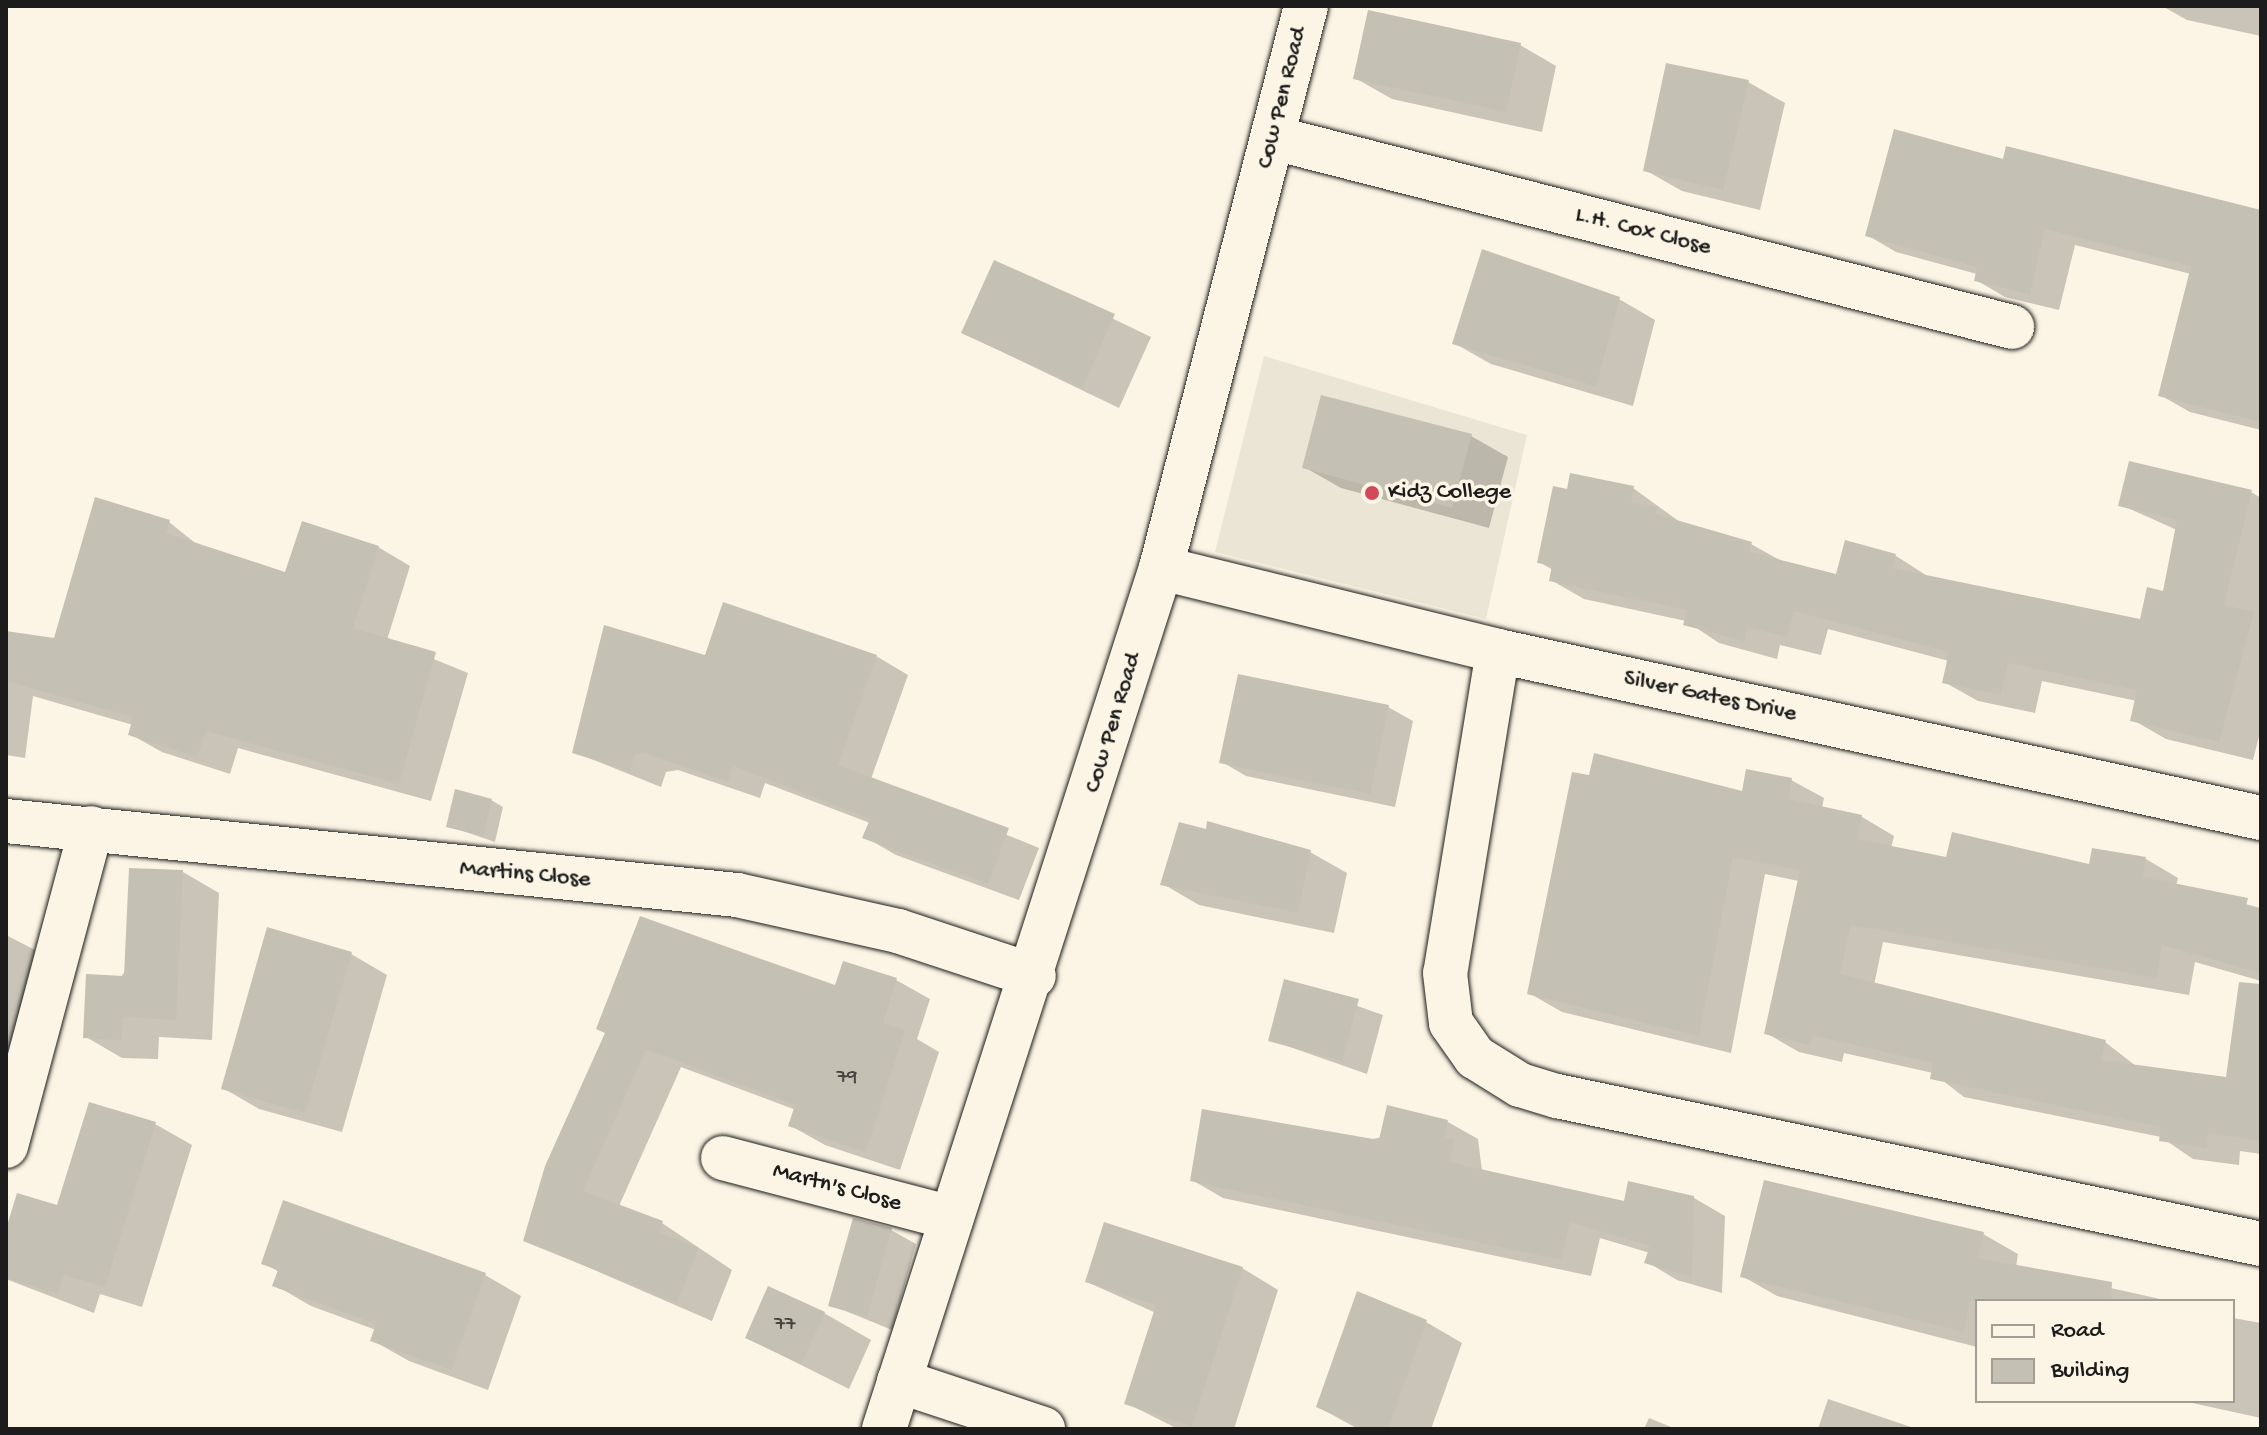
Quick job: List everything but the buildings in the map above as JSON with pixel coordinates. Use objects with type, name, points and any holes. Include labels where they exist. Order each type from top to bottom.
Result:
[{"type":"street","name":"Cow Pen Road","points":[[884,1429],[951,1218],[1034,976],[1161,568],[1306,6]]},
{"type":"street","name":"L.H. Cox Close","points":[[1274,138],[2012,327]]},
{"type":"street","name":"Silver Gates Drive","points":[[1161,568],[1498,651],[2260,815]]},
{"type":"street","points":[[1498,651],[1446,949],[1445,1003],[1475,1057],[1520,1085],[1557,1096],[2261,1244]]},
{"type":"street","name":"Martins Close","points":[[6,821],[737,895],[898,931],[1034,976]]},
{"type":"street","points":[[6,1146],[91,828]]},
{"type":"street","name":"Martn's Close","points":[[723,1158],[951,1218]]},
{"type":"street","points":[[899,1381],[1043,1429]]},
{"type":"shaded area","name":"Kidz College","points":[[1264,356],[1527,435],[1486,619],[1215,552]]},
{"type":"place","name":"Kidz College","points":[[1372,493]]}]
